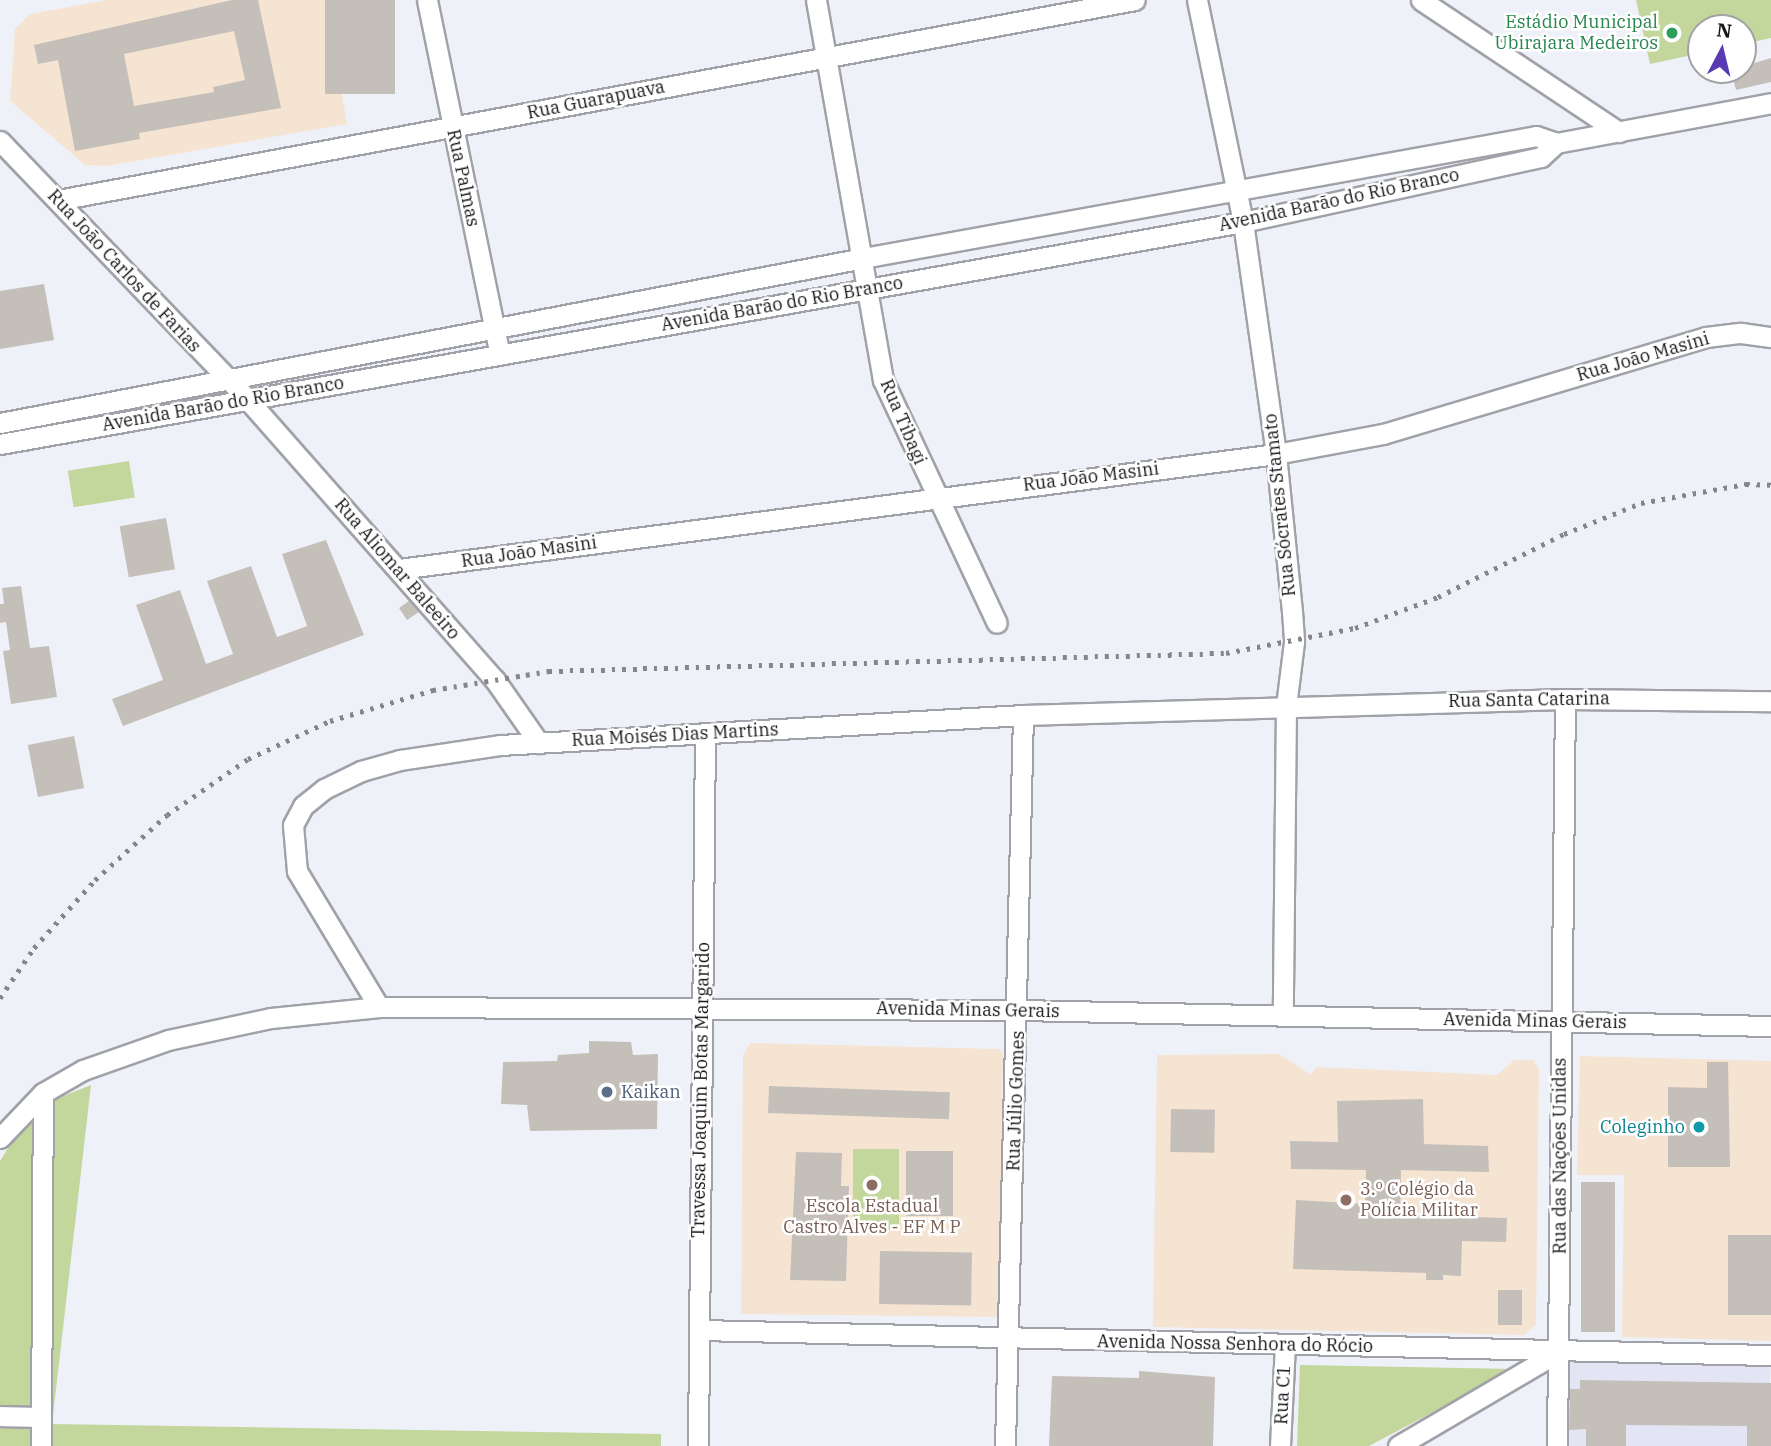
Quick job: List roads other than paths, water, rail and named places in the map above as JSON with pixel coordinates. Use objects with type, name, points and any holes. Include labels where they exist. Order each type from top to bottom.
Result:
[{"type":"street","name":"Rua Palmas","points":[[427,0],[500,355]]},
{"type":"street","name":"Rua Tibagi","points":[[816,0],[883,380],[935,497],[997,623]]},
{"type":"street","name":"Rua Guarapuava","points":[[58,200],[1135,0]]},
{"type":"street","name":"Rua Sócrates Stamato","points":[[1197,0],[1243,222],[1276,454],[1294,642],[1286,706],[1283,1016]]},
{"type":"street","points":[[1422,0],[1619,132]]},
{"type":"street","name":"Avenida Barão do Rio Branco","points":[[1,434],[72,409],[494,327],[863,258],[1237,193],[1536,136],[1556,143],[1771,103]]},
{"type":"street","name":"Rua João Carlos de Farias","points":[[0,141],[248,400]]},
{"type":"street","name":"Avenida Barão do Rio Branco","points":[[1,434],[78,430],[1243,222],[1541,157],[1556,143]]},
{"type":"street","name":"Rua João Masini","points":[[399,569],[1276,454],[1383,434],[1706,337],[1741,333],[1771,337]]},
{"type":"street","name":"Rua Aliomar Baleeiro","points":[[248,400],[495,680],[539,743]]},
{"type":"street","points":[[72,409],[78,430]]},
{"type":"street","name":"Rua Santa Catarina","points":[[1286,706],[1566,699],[1771,701]]},
{"type":"street","name":"Rua das Nações Unidas","points":[[1557,1446],[1561,1350],[1559,1022],[1566,699]]},
{"type":"street","name":"Rua Moisés Dias Martins","points":[[379,1007],[297,871],[293,825],[303,806],[324,789],[361,771],[400,760],[539,743],[1023,715],[1286,706]]},
{"type":"street","name":"Rua Júlio Gomes","points":[[1005,1446],[1019,1010],[1023,715]]},
{"type":"street","name":"Travessa Joaquim Botas Margarido","points":[[698,1446],[705,734]]},
{"type":"street","name":"Avenida Minas Gerais","points":[[0,1138],[43,1093],[83,1070],[168,1040],[271,1018],[379,1007],[1019,1010],[1771,1026]]},
{"type":"street","points":[[41,1446],[43,1093]]},
{"type":"street","name":"Avenida Nossa Senhora do Rócio","points":[[699,1330],[1008,1340],[1771,1355]]},
{"type":"street","name":"Rua C1","points":[[1280,1446],[1285,1344]]},
{"type":"street","points":[[1398,1446],[1561,1350]]},
{"type":"street","points":[[0,1416],[41,1417]]},
{"type":"railway","points":[[0,998],[34,948],[95,880],[167,815],[248,759],[330,721],[433,690],[549,671],[1226,653],[1355,628],[1438,597],[1564,534],[1641,503],[1746,484],[1771,485]]},
{"type":"place","name":"Estádio Municipal Ubirajara Medeiros","points":[[1672,33]]},
{"type":"place","name":"Kaikan","points":[[607,1092]]},
{"type":"place","name":"Coleginho","points":[[1699,1127]]},
{"type":"place","name":"Escola Estadual Castro Alves - EF M P","points":[[872,1185]]},
{"type":"place","name":"3.º Colégio da Polícia Militar","points":[[1346,1200]]}]
